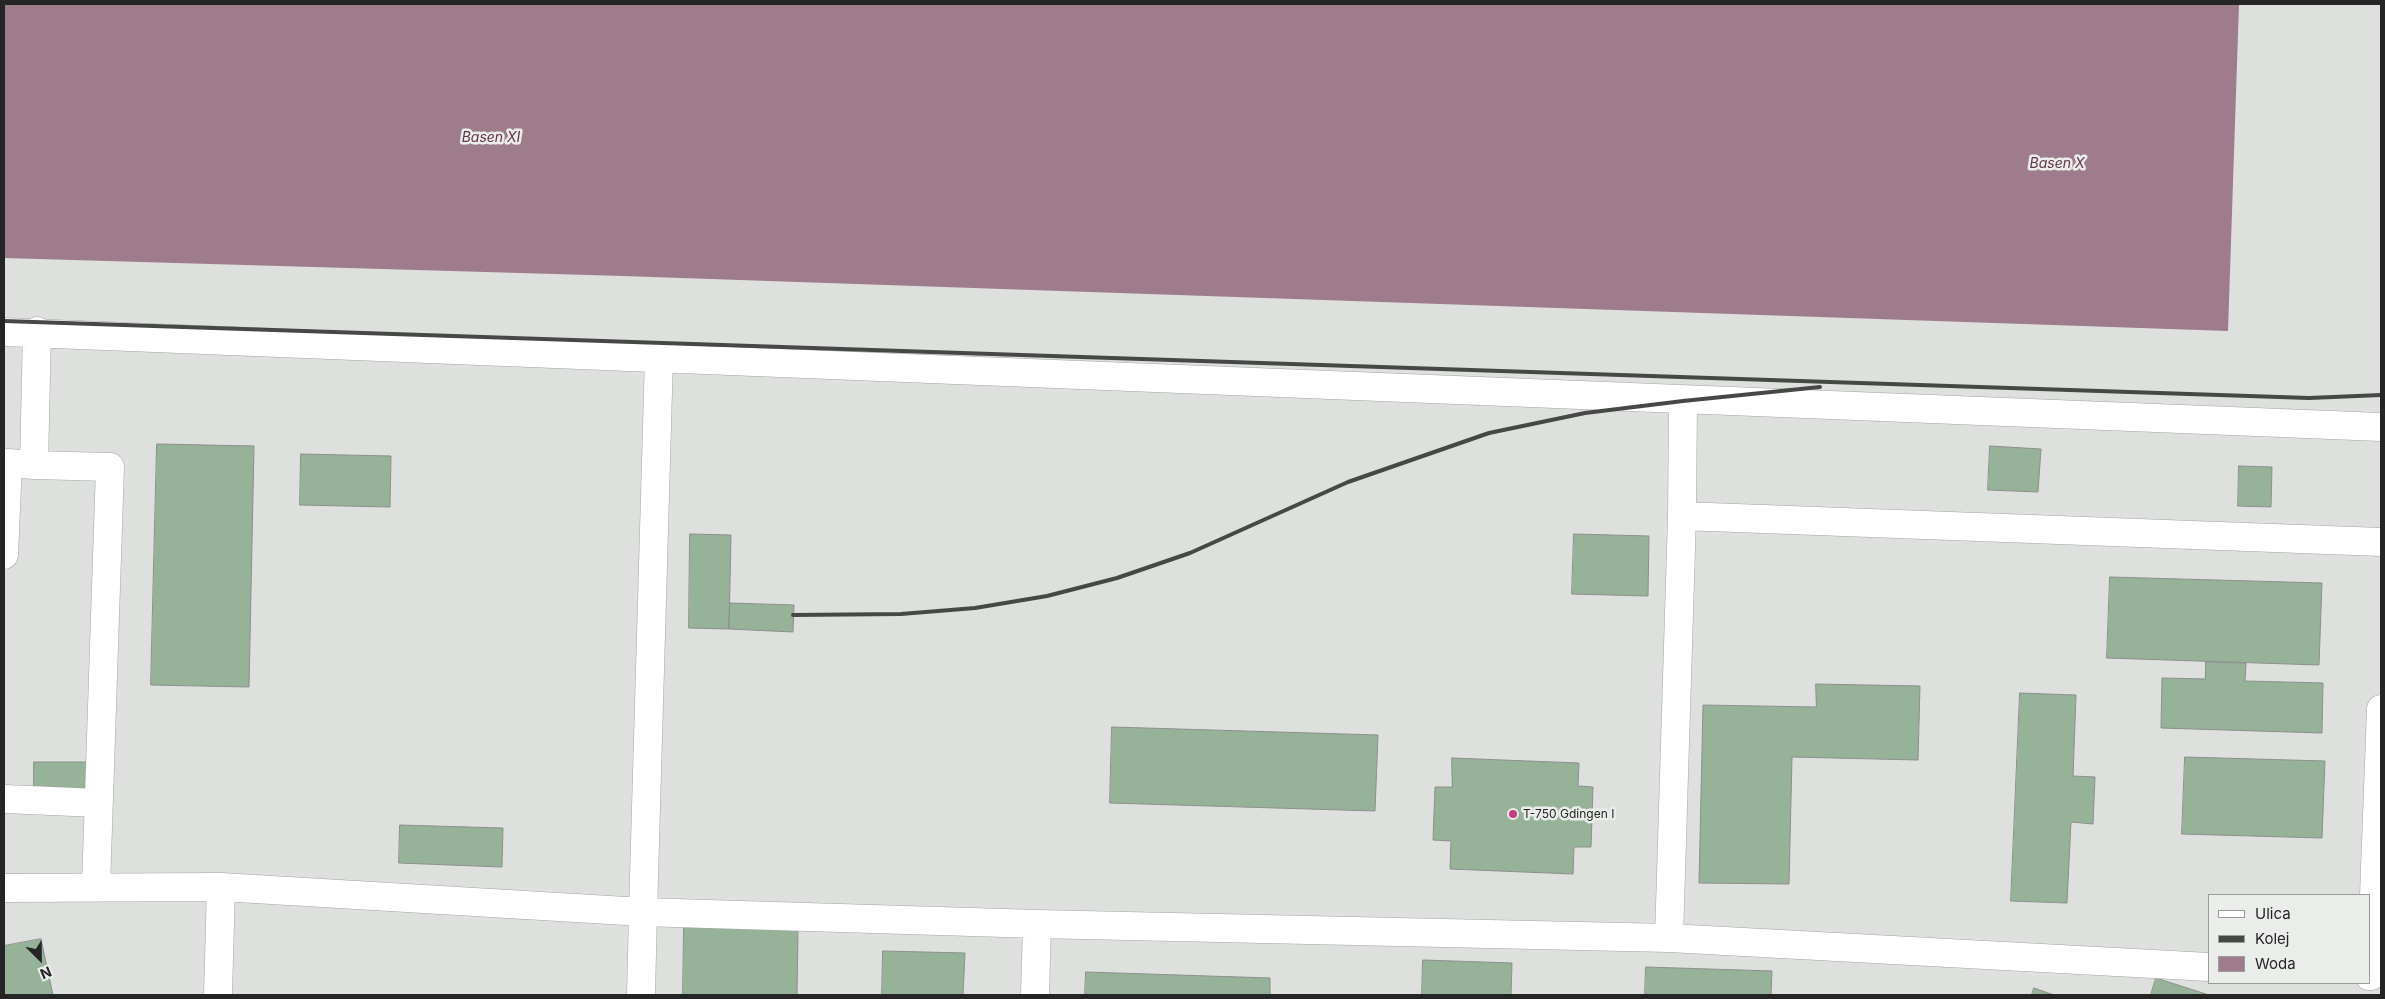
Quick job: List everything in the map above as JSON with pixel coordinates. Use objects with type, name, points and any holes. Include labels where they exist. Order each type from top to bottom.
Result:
[{"type":"lane","points":[[4,332],[2381,428]]},
{"type":"lane","points":[[34,465],[37,332]]},
{"type":"lane","points":[[641,995],[659,357]]},
{"type":"lane","points":[[1669,938],[1682,516],[1683,400]]},
{"type":"lane","points":[[4,555],[8,463],[110,467],[96,887]]},
{"type":"lane","points":[[1682,516],[2381,542]]},
{"type":"lane","points":[[2370,941],[2381,708]]},
{"type":"lane","points":[[4,799],[98,803]]},
{"type":"lane","points":[[218,995],[221,887]]},
{"type":"lane","points":[[4,888],[221,887],[643,912],[1037,924],[1669,938],[2208,968]]},
{"type":"lane","points":[[1035,995],[1037,924]]},
{"type":"water","name":"Basen X","points":[[4,4],[2239,4],[2228,331],[623,276],[4,258]]},
{"type":"building","points":[[157,444],[254,446],[249,687],[151,685]]},
{"type":"building","points":[[1990,446],[2041,449],[2038,492],[1988,490]]},
{"type":"building","points":[[301,454],[391,456],[390,507],[300,505]]},
{"type":"building","points":[[2239,466],[2272,467],[2271,507],[2238,506]]},
{"type":"building","points":[[690,534],[731,535],[729,629],[689,628]]},
{"type":"building","points":[[1574,534],[1649,536],[1648,596],[1572,594]]},
{"type":"building","points":[[2110,577],[2322,583],[2319,665],[2107,658]]},
{"type":"building","points":[[730,603],[794,605],[793,632],[729,629]]},
{"type":"building","points":[[2206,662],[2246,663],[2245,681],[2323,683],[2322,733],[2161,728],[2162,678],[2205,679]]},
{"type":"building","points":[[1816,684],[1920,686],[1918,760],[1792,757],[1789,884],[1699,883],[1703,705],[1816,707]]},
{"type":"building","points":[[2020,693],[2076,695],[2073,776],[2095,777],[2093,824],[2071,822],[2067,903],[2011,901]]},
{"type":"building","points":[[1112,727],[1378,735],[1375,811],[1110,803]]},
{"type":"building","points":[[2185,757],[2325,761],[2322,838],[2182,834]]},
{"type":"building","name":"T-750 Gdingen I","points":[[1452,758],[1579,763],[1578,786],[1593,787],[1591,847],[1574,847],[1573,874],[1450,869],[1451,841],[1433,840],[1435,787],[1452,787]]},
{"type":"building","points":[[34,762],[87,762],[87,791],[34,791]]},
{"type":"building","points":[[400,825],[503,828],[502,867],[399,863]]},
{"type":"building","points":[[684,927],[798,929],[797,995],[683,995]]},
{"type":"building","points":[[41,939],[53,995],[4,995],[4,946]]},
{"type":"building","points":[[883,951],[965,953],[963,995],[882,995]]},
{"type":"building","points":[[1423,960],[1512,963],[1511,995],[1422,995]]},
{"type":"building","points":[[1646,967],[1772,971],[1771,995],[1645,995]]},
{"type":"building","points":[[1086,972],[1270,978],[1270,995],[1085,995]]},
{"type":"building","points":[[2156,978],[2209,995],[2151,995]]},
{"type":"building","points":[[2034,988],[2054,995],[2032,995]]},
{"type":"railway","points":[[4,321],[2309,398],[2381,395]]},
{"type":"railway","points":[[793,615],[901,614],[975,608],[1047,596],[1117,578],[1190,553],[1348,482],[1489,433],[1585,413],[1820,387]]},
{"type":"place","name":"T-750 Gdingen I","points":[[1513,814]]},
{"type":"water label","name":"Basen XI","points":[[491,138]]}]
